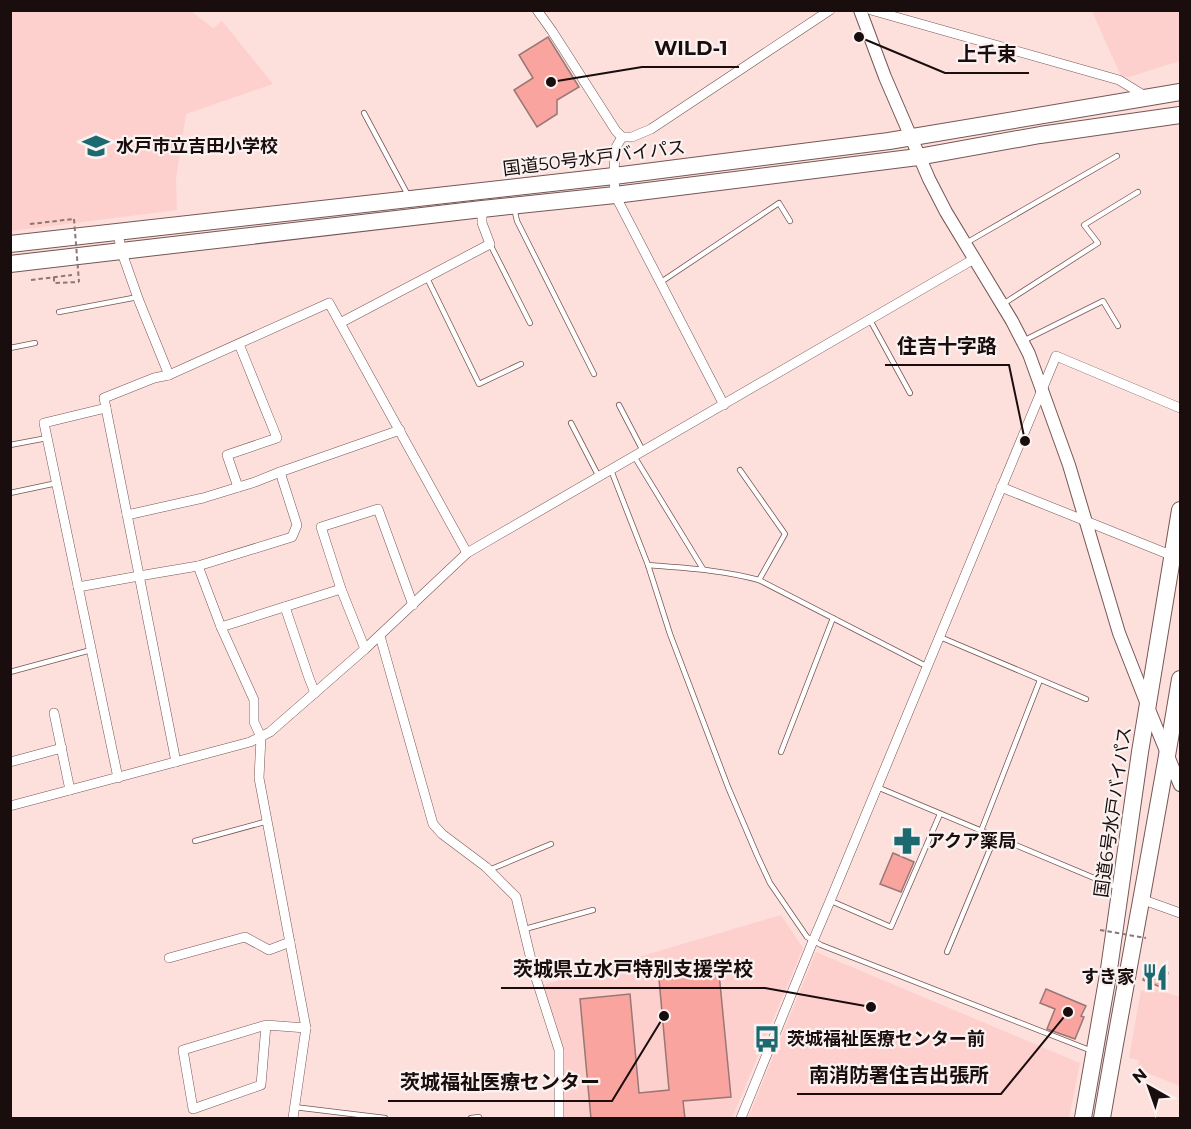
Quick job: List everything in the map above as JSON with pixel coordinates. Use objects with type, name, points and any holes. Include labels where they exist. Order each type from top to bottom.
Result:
[{"type":"highway","name":"国道50号水戸バイパス","points":[[10,244],[614,176],[910,138],[1180,92]]},
{"type":"highway","name":"国道50号水戸バイパス","points":[[10,264],[615,195],[918,156],[1040,135],[1180,115]]},
{"type":"highway","name":"国道6号水戸バイパス","points":[[1083,1119],[1180,510]]},
{"type":"highway","points":[[1102,1119],[1180,679]]},
{"type":"street","points":[[537,10],[622,137]]},
{"type":"street","points":[[622,137],[651,129],[830,10]]},
{"type":"street","points":[[861,10],[885,77],[918,156],[946,212],[1029,354],[1069,465],[1119,633],[1180,785]]},
{"type":"street","points":[[871,10],[1119,80],[1146,97]]},
{"type":"street","points":[[622,137],[615,149],[615,195],[724,405]]},
{"type":"street","points":[[340,323],[490,244],[482,223],[482,209]]},
{"type":"street","points":[[118,232],[121,250],[169,375]]},
{"type":"street","points":[[10,806],[250,742],[270,732],[380,636],[467,553],[974,259]]},
{"type":"street","points":[[176,762],[104,398],[154,378],[169,375],[329,303],[467,553]]},
{"type":"street","points":[[238,487],[227,454],[278,438],[239,344]]},
{"type":"street","points":[[741,1119],[1056,356],[1180,408]]},
{"type":"street","points":[[106,408],[44,423],[118,778]]},
{"type":"street","points":[[127,515],[203,498],[400,430]]},
{"type":"street","points":[[78,587],[198,566],[292,537],[297,525],[279,472]]},
{"type":"street","points":[[1001,487],[1173,556]]},
{"type":"street","points":[[365,649],[341,589],[321,527],[378,509],[413,605]]},
{"type":"street","points":[[198,566],[221,627],[254,700],[254,722],[261,737],[260,778],[306,1028],[293,1119]]},
{"type":"street","points":[[221,627],[341,589]]},
{"type":"street","points":[[285,607],[315,693]]},
{"type":"street","points":[[380,636],[433,824],[442,834],[489,870],[516,897],[534,972],[559,1050],[559,1119]]},
{"type":"street","points":[[54,713],[70,790]]},
{"type":"street","points":[[10,762],[62,748]]},
{"type":"street","points":[[1141,899],[1180,913]]},
{"type":"street","points":[[169,958],[245,937],[269,950],[290,942]]},
{"type":"street","points":[[266,1025],[261,1085],[193,1110],[183,1050],[266,1025],[306,1028]]},
{"type":"lane","points":[[364,113],[410,199]]},
{"type":"lane","points":[[965,243],[1117,156]]},
{"type":"lane","points":[[1001,305],[1098,243],[1084,225],[1138,192]]},
{"type":"lane","points":[[661,282],[779,204],[790,221]]},
{"type":"lane","points":[[514,205],[517,221],[594,374]]},
{"type":"lane","points":[[490,244],[530,323]]},
{"type":"lane","points":[[427,278],[479,384],[521,364]]},
{"type":"lane","points":[[59,312],[138,297]]},
{"type":"lane","points":[[1022,341],[1103,301],[1118,326]]},
{"type":"lane","points":[[870,320],[910,393]]},
{"type":"lane","points":[[10,348],[35,343]]},
{"type":"lane","points":[[619,405],[639,454],[703,569]]},
{"type":"lane","points":[[571,423],[599,477]]},
{"type":"lane","points":[[10,445],[47,438]]},
{"type":"lane","points":[[611,470],[648,565],[670,634],[728,788],[770,883],[807,937],[1095,1052]]},
{"type":"lane","points":[[740,470],[785,534],[759,580]]},
{"type":"lane","points":[[10,493],[57,483]]},
{"type":"lane","points":[[648,565],[703,569],[759,580],[927,666]]},
{"type":"lane","points":[[782,752],[833,618]]},
{"type":"lane","points":[[940,637],[1086,699]]},
{"type":"lane","points":[[10,672],[91,650]]},
{"type":"lane","points":[[981,831],[1040,680]]},
{"type":"lane","points":[[877,788],[1121,889]]},
{"type":"lane","points":[[831,901],[891,927],[939,814]]},
{"type":"lane","points":[[195,841],[268,822]]},
{"type":"lane","points":[[947,952],[995,837]]},
{"type":"lane","points":[[489,870],[551,844]]},
{"type":"lane","points":[[525,929],[593,910]]},
{"type":"lane","points":[[294,1107],[385,1119]]},
{"type":"lane","points":[[471,1119],[479,1117]]},
{"type":"path","points":[[30,224],[74,219],[78,282],[54,283],[54,277]]},
{"type":"path","points":[[31,280],[72,275]]},
{"type":"path","points":[[1100,930],[1146,938]]},
{"type":"shaded area","name":"水戸市立吉田小学校","points":[[10,11],[191,11],[213,28],[222,21],[273,84],[186,114],[176,179],[177,210],[11,231]]},
{"type":"shaded area","points":[[1092,11],[1180,11],[1180,61],[1123,77]]},
{"type":"shaded area","points":[[781,915],[803,948],[732,1118],[562,1118],[563,1047],[543,985]]},
{"type":"shaded area","points":[[816,952],[1080,1063],[1069,1118],[748,1118]]},
{"type":"shaded area","points":[[1147,986],[1180,997],[1180,1086],[1137,1069],[1139,1060],[1129,1058],[1141,990],[1145,991]]},
{"type":"building","points":[[548,37],[579,87],[557,100],[557,114],[537,127],[514,90],[533,78],[519,55]]},
{"type":"building","points":[[893,853],[914,862],[901,892],[880,884]]},
{"type":"building","name":"すき家","points":[[1148,966],[1168,973],[1163,988],[1143,980]]},
{"type":"building","points":[[719,973],[731,1097],[683,1101],[685,1119],[591,1119],[580,999],[630,994],[639,1093],[669,1090],[659,979]]},
{"type":"building","points":[[1046,989],[1086,1006],[1075,1039],[1047,1029],[1055,1009],[1040,1003]]},
{"type":"place","name":"上千束","points":[[859,37]]},
{"type":"place","name":"WILD-1","points":[[551,82]]},
{"type":"place","name":"水戸市立吉田小学校","points":[[96,146]]},
{"type":"place","name":"住吉十字路","points":[[1025,441]]},
{"type":"place","name":"アクア薬局","points":[[907,841]]},
{"type":"place","name":"すき家","points":[[1155,977]]},
{"type":"place","name":"茨城県立水戸特別支援学校","points":[[871,1007]]},
{"type":"place","name":"南消防署住吉出張所","points":[[1068,1012]]},
{"type":"place","name":"茨城福祉医療センター","points":[[664,1016]]},
{"type":"place","name":"茨城福祉医療センター前","points":[[767,1039]]}]
